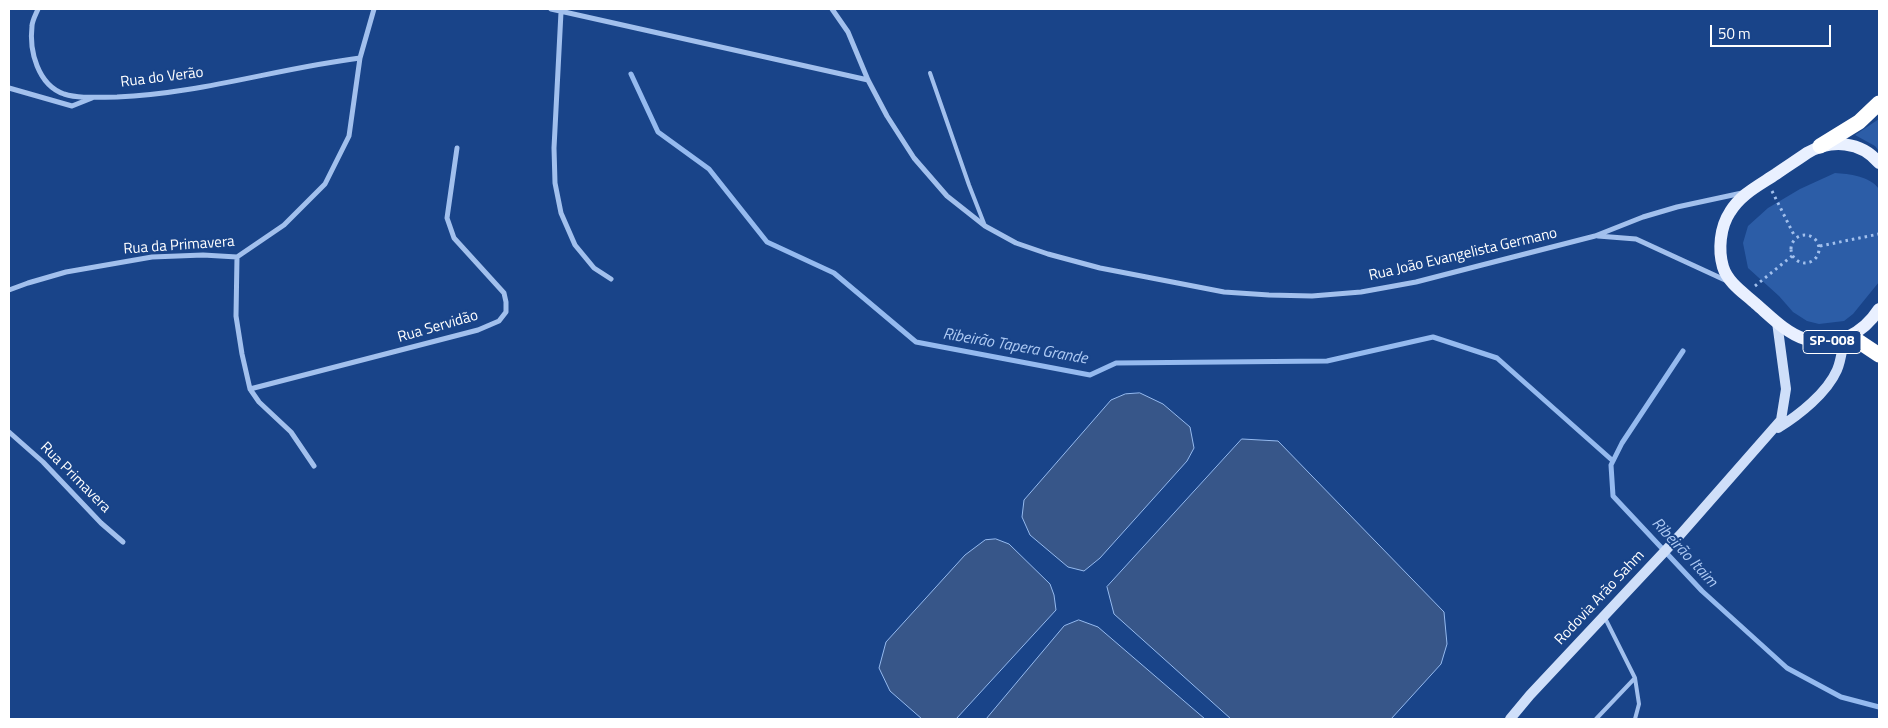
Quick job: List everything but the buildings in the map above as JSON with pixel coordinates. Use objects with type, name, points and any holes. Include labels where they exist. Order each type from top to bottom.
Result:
[{"type":"highway","points":[[1820,146],[1859,122],[1879,103]]},
{"type":"highway","points":[[1848,338],[1879,355]]},
{"type":"main road","name":"SP-008","points":[[1879,163],[1865,150],[1848,144],[1820,146],[1747,192],[1729,213],[1722,233],[1721,254],[1724,269],[1732,283],[1778,322],[1805,339],[1826,343],[1848,338],[1874,318],[1879,309]]},
{"type":"street","name":"Rua do Verão","points":[[38,9],[32,25],[31,39],[37,66],[54,90],[64,94],[95,97],[126,96],[185,90],[319,63],[360,58]]},
{"type":"street","name":"Rua da Primavera","points":[[9,290],[66,272],[152,257],[202,255],[237,257],[284,225],[325,184],[349,136],[360,58],[374,9]]},
{"type":"street","points":[[552,9],[868,80]]},
{"type":"street","name":"Rua João Evangelista Germano","points":[[832,9],[848,32],[868,80],[887,116],[914,158],[947,196],[985,226],[1016,242],[1048,254],[1100,268],[1224,292],[1312,296],[1361,292],[1416,282],[1595,236],[1669,209],[1747,192]]},
{"type":"street","points":[[561,12],[554,148],[555,183],[561,213],[575,244],[594,268],[611,279]]},
{"type":"street","points":[[9,88],[72,106],[95,97]]},
{"type":"street","name":"Rua Servidão","points":[[250,390],[478,330],[498,321],[506,312],[504,293],[454,238],[447,218],[456,148]]},
{"type":"street","name":"Rua João Evangelista Germano","points":[[1595,236],[1636,239],[1732,283]]},
{"type":"street","points":[[237,257],[236,316],[250,390],[259,402],[291,432],[314,466]]},
{"type":"street","name":"Rodovia Arão Sahm","points":[[1510,719],[1530,695],[1680,535],[1781,420],[1786,389],[1778,322]]},
{"type":"street","name":"Rodovia Arão Sahm","points":[[1773,431],[1804,410],[1832,380],[1848,338]]},
{"type":"street","name":"Rua Primavera","points":[[9,432],[43,462],[122,542]]},
{"type":"lane","points":[[930,73],[985,226]]},
{"type":"lane","points":[[1604,616],[1635,678],[1639,704],[1635,719]]},
{"type":"lane","points":[[1596,719],[1635,678]]},
{"type":"path","points":[[1766,180],[1795,237]]},
{"type":"path","points":[[1805,234],[1815,238],[1820,246],[1818,256],[1810,263],[1800,263],[1792,256],[1790,246],[1795,237],[1805,234]]},
{"type":"path","points":[[1820,246],[1879,234]]},
{"type":"path","points":[[1745,294],[1792,256]]},
{"type":"shaded area","points":[[1879,119],[1879,151],[1875,146],[1855,135]]},
{"type":"shaded area","points":[[1835,173],[1865,178],[1879,189],[1879,282],[1853,314],[1844,321],[1819,324],[1807,321],[1793,312],[1779,296],[1748,268],[1743,243],[1748,226],[1768,208],[1800,189]]},
{"type":"shaded area","points":[[1140,393],[1163,404],[1190,427],[1194,448],[1187,461],[1100,558],[1084,571],[1068,567],[1030,535],[1022,517],[1024,500],[1111,400],[1125,394]]},
{"type":"shaded area","points":[[1242,439],[1278,441],[1444,612],[1447,644],[1441,664],[1391,719],[1231,719],[1114,614],[1107,587]]},
{"type":"shaded area","points":[[996,539],[1009,544],[1050,584],[1056,610],[956,719],[922,719],[890,691],[879,668],[886,642],[965,555],[985,540]]},
{"type":"shaded area","points":[[1079,620],[1098,627],[1205,719],[986,719],[1064,626]]},
{"type":"waterway","name":"Ribeirão Tapera Grande","points":[[631,74],[658,132],[709,169],[767,242],[834,273],[916,342],[1090,375],[1116,363],[1327,361],[1433,337],[1497,358],[1613,461]]},
{"type":"waterway","name":"Ribeirão Itaim","points":[[1683,351],[1622,443],[1611,465],[1613,496],[1702,591],[1787,668],[1841,697],[1879,707]]}]
